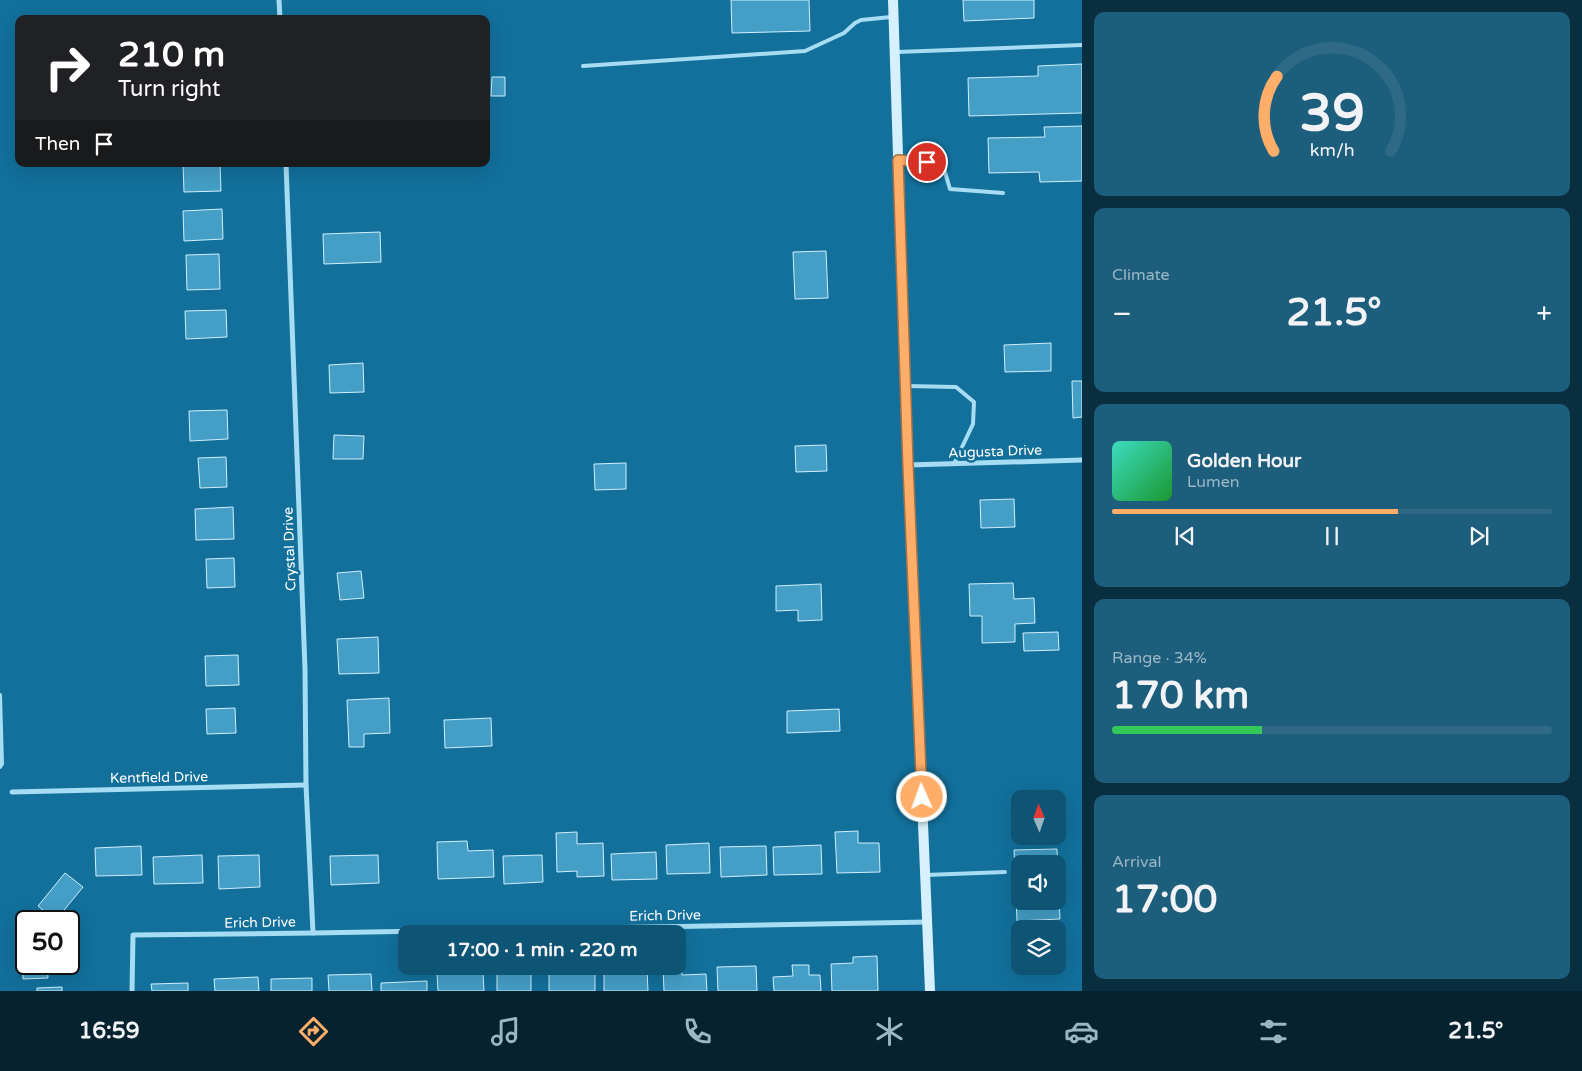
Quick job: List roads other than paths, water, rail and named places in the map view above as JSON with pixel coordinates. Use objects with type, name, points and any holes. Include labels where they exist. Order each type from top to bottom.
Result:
[{"type":"main road","points":[[893,0],[908,465],[930,991]]},
{"type":"street","points":[[280,0],[280,15]]},
{"type":"street","name":"Crystal Drive","points":[[286,167],[305,669],[306,785],[313,933]]},
{"type":"street","name":"Augusta Drive","points":[[908,465],[1082,460]]},
{"type":"street","name":"Kentfield Drive","points":[[12,792],[306,785]]},
{"type":"street","name":"Erich Drive","points":[[132,991],[132,935],[928,922]]},
{"type":"lane","points":[[583,66],[805,51],[844,33],[855,23],[862,20],[893,17]]},
{"type":"lane","points":[[895,52],[1082,45]]},
{"type":"lane","points":[[898,160],[942,162],[950,189],[1002,193]]},
{"type":"lane","points":[[906,386],[956,387],[974,402],[973,424],[954,464]]},
{"type":"lane","points":[[0,695],[2,764],[0,766]]},
{"type":"lane","points":[[926,876],[1005,872]]}]
